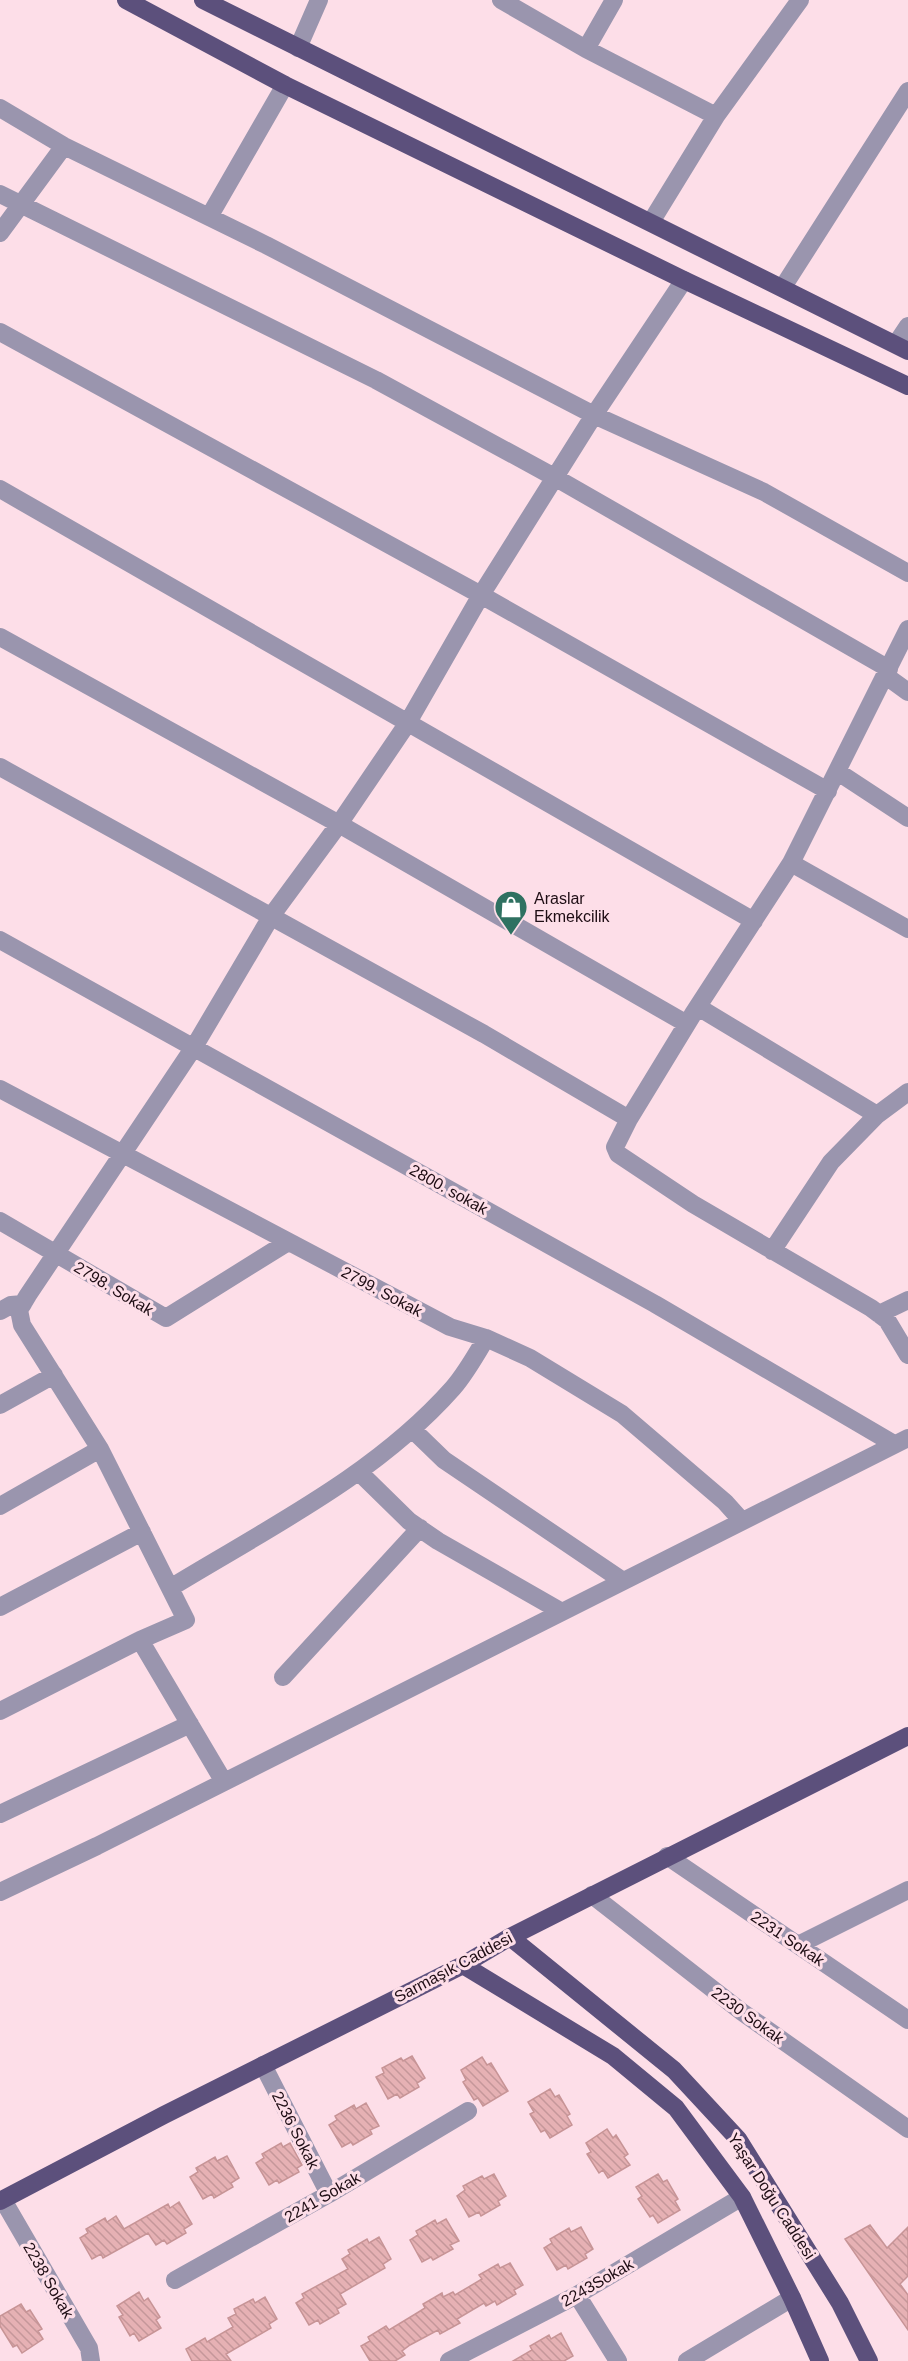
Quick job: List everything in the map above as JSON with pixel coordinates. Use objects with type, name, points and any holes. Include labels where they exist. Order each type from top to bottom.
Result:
[{"type":"main road","points":[[126,0],[285,85],[684,280],[908,386]]},
{"type":"main road","points":[[202,0],[902,347]]},
{"type":"main road","name":"Sarmaşık Caddesi","points":[[1,2201],[164,2115],[463,1965],[510,1937],[667,1856],[908,1736]]},
{"type":"main road","name":"Yaşar Doğu Caddesi","points":[[510,1937],[674,2070],[738,2139],[840,2303],[869,2361]]},
{"type":"main road","name":"Yaşar Doğu Caddesi","points":[[463,1965],[613,2056],[675,2108],[742,2197],[820,2361]]},
{"type":"street","points":[[298,48],[319,0]]},
{"type":"street","points":[[501,0],[586,48],[716,116]]},
{"type":"street","points":[[586,48],[614,0]]},
{"type":"street","points":[[651,222],[716,116],[800,0]]},
{"type":"street","points":[[209,217],[285,85]]},
{"type":"street","points":[[783,287],[908,91]]},
{"type":"street","points":[[0,108],[64,146],[209,217],[594,415],[764,492],[908,573]]},
{"type":"street","points":[[0,233],[64,146]]},
{"type":"street","points":[[0,194],[376,380],[556,478],[888,673],[908,692]]},
{"type":"street","points":[[0,1711],[140,1640],[186,1620],[100,1449],[22,1325],[20,1310],[194,1047],[272,915],[339,824],[407,724],[482,595],[594,415],[684,280]]},
{"type":"street","points":[[902,347],[908,326]]},
{"type":"street","points":[[0,332],[482,595],[828,791]]},
{"type":"street","points":[[0,489],[754,921]]},
{"type":"street","points":[[908,629],[791,863],[687,1024],[629,1119],[615,1147],[618,1154],[693,1204],[879,1314],[887,1320],[908,1355]]},
{"type":"street","points":[[0,637],[339,824],[687,1024]]},
{"type":"street","points":[[0,767],[272,915],[484,1034],[629,1119]]},
{"type":"street","points":[[837,772],[908,818]]},
{"type":"street","points":[[791,863],[908,929]]},
{"type":"street","name":"2800. sokak","points":[[0,940],[901,1441]]},
{"type":"street","points":[[698,1007],[877,1114]]},
{"type":"street","name":"2799. Sokak","points":[[0,1089],[450,1327],[486,1338],[530,1358],[622,1414],[725,1502],[742,1521]]},
{"type":"street","points":[[772,1251],[831,1162],[877,1114],[908,1092]]},
{"type":"street","name":"2798. Sokak","points":[[0,1221],[166,1318],[288,1242]]},
{"type":"street","points":[[879,1314],[908,1300]]},
{"type":"street","points":[[0,1311],[11,1305],[23,1304]]},
{"type":"street","points":[[170,1588],[359,1472],[413,1430],[455,1386],[486,1338]]},
{"type":"street","points":[[0,1405],[54,1375]]},
{"type":"street","points":[[413,1430],[444,1460],[623,1581]]},
{"type":"street","points":[[0,1892],[224,1782],[901,1441]]},
{"type":"street","points":[[0,1506],[100,1449]]},
{"type":"street","points":[[359,1472],[387,1501],[420,1528],[562,1612]]},
{"type":"street","points":[[283,1677],[420,1528]]},
{"type":"street","points":[[0,1607],[142,1532]]},
{"type":"street","points":[[140,1640],[224,1782]]},
{"type":"street","points":[[0,1814],[190,1724]]},
{"type":"street","name":"2231 Sokak","points":[[667,1856],[908,2020]]},
{"type":"street","points":[[798,1945],[908,1890]]},
{"type":"street","name":"2230 Sokak","points":[[592,1896],[742,2012],[908,2129]]},
{"type":"street","name":"2236 Sokak","points":[[262,2065],[329,2194]]},
{"type":"street","name":"2241 Sokak","points":[[175,2280],[329,2194],[468,2111]]},
{"type":"street","name":"2243Sokak","points":[[449,2361],[577,2295],[742,2197]]},
{"type":"street","name":"2238 Sokak","points":[[1,2201],[89,2348],[91,2361]]},
{"type":"street","points":[[577,2295],[618,2361]]},
{"type":"street","points":[[687,2361],[792,2298]]},
{"type":"building","points":[[412,2056],[425,2078],[417,2083],[419,2087],[400,2098],[397,2094],[388,2099],[376,2077],[384,2073],[382,2068],[401,2058],[403,2061]]},
{"type":"building","points":[[482,2057],[487,2065],[491,2063],[508,2091],[483,2106],[478,2098],[474,2100],[463,2082],[466,2080],[461,2070]]},
{"type":"building","points":[[550,2089],[555,2097],[559,2095],[570,2114],[567,2116],[572,2125],[550,2138],[545,2130],[541,2132],[530,2114],[534,2112],[528,2102]]},
{"type":"building","points":[[366,2103],[379,2126],[370,2130],[372,2134],[353,2145],[351,2142],[342,2147],[329,2125],[337,2120],[335,2116],[354,2105],[356,2109]]},
{"type":"building","points":[[607,2129],[613,2138],[616,2135],[628,2154],[624,2157],[630,2165],[608,2178],[603,2170],[599,2173],[587,2154],[591,2152],[586,2143]]},
{"type":"building","points":[[281,2143],[283,2147],[290,2143],[302,2165],[297,2168],[299,2172],[279,2183],[277,2180],[269,2185],[256,2163],[264,2158],[262,2154]]},
{"type":"building","points":[[227,2156],[239,2178],[231,2183],[233,2187],[214,2198],[212,2194],[203,2199],[190,2177],[198,2172],[196,2168],[215,2157],[217,2161]]},
{"type":"building","points":[[494,2174],[506,2196],[498,2201],[500,2205],[481,2216],[479,2212],[469,2217],[457,2196],[465,2190],[463,2186],[482,2176],[484,2179]]},
{"type":"building","points":[[658,2174],[663,2182],[667,2180],[678,2199],[675,2201],[680,2210],[658,2223],[653,2215],[650,2217],[638,2199],[642,2196],[636,2187]]},
{"type":"building","points":[[179,2202],[192,2224],[184,2229],[186,2233],[167,2244],[164,2240],[156,2245],[148,2233],[103,2258],[101,2254],[92,2259],[80,2238],[88,2233],[86,2229],[105,2218],[107,2222],[116,2216],[124,2229],[168,2204],[170,2208]]},
{"type":"building","points":[[446,2219],[459,2241],[450,2245],[453,2249],[433,2260],[431,2257],[422,2262],[410,2240],[418,2235],[416,2231],[435,2220],[437,2224]]},
{"type":"building","points":[[870,2225],[887,2248],[908,2227],[908,2276],[900,2284],[908,2295],[908,2330],[845,2239]]},
{"type":"building","points":[[581,2227],[593,2249],[585,2254],[587,2258],[568,2269],[566,2265],[557,2270],[544,2248],[552,2243],[550,2239],[569,2228],[571,2232]]},
{"type":"building","points":[[379,2237],[391,2259],[383,2264],[385,2268],[340,2294],[346,2304],[337,2309],[339,2313],[320,2324],[318,2320],[309,2325],[296,2303],[304,2298],[302,2294],[348,2269],[342,2259],[350,2254],[348,2250],[367,2239],[369,2243]]},
{"type":"building","points":[[510,2263],[523,2285],[514,2290],[516,2294],[497,2305],[495,2301],[486,2306],[484,2303],[457,2319],[460,2323],[440,2334],[438,2330],[410,2345],[402,2351],[405,2355],[395,2361],[370,2361],[361,2346],[370,2341],[368,2337],[386,2326],[389,2330],[425,2308],[423,2304],[442,2293],[443,2297],[453,2292],[455,2295],[482,2279],[479,2275],[498,2264],[500,2268]]},
{"type":"building","points":[[139,2292],[144,2301],[148,2298],[160,2317],[156,2320],[161,2328],[139,2341],[134,2333],[130,2336],[119,2317],[123,2315],[117,2306]]},
{"type":"building","points":[[265,2297],[277,2319],[269,2324],[271,2328],[226,2354],[231,2361],[192,2361],[186,2349],[205,2338],[207,2342],[233,2327],[228,2318],[236,2314],[234,2309],[253,2299],[255,2303]]},
{"type":"building","points":[[21,2304],[26,2312],[30,2310],[42,2329],[38,2331],[43,2339],[22,2353],[17,2345],[13,2347],[0,2326],[0,2316]]},
{"type":"building","points":[[561,2333],[573,2356],[564,2361],[513,2361],[532,2350],[530,2346],[549,2335],[551,2339]]},
{"type":"place","name":"Araslar Ekmekcilik","points":[[511,936]]}]
